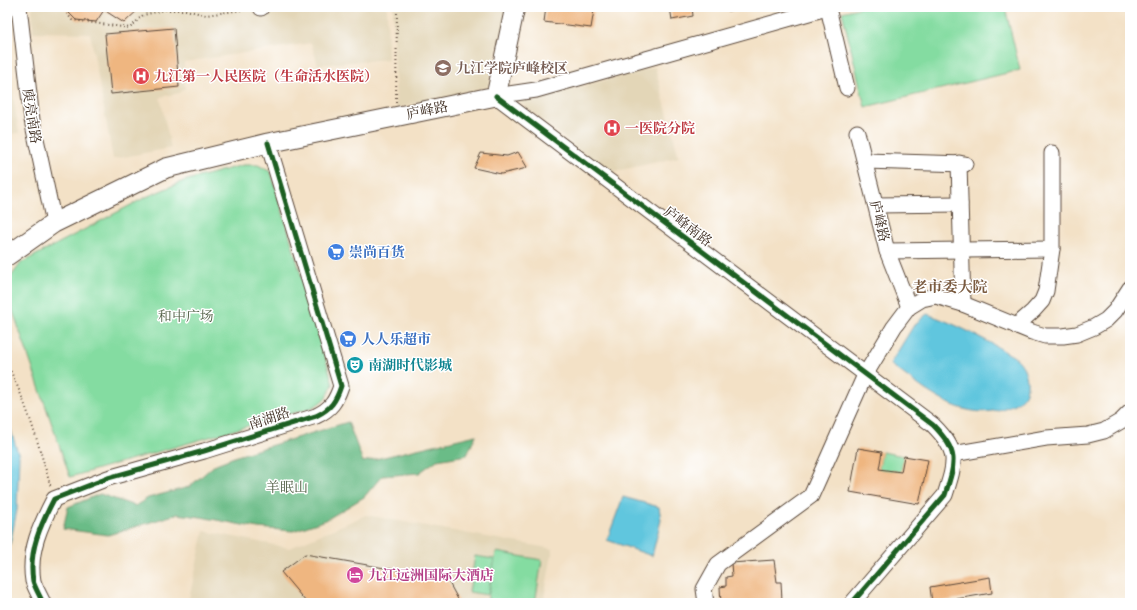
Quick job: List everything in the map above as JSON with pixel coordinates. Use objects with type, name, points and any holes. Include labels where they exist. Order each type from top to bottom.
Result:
[{"type":"main road","points":[[496,96],[515,7]]},
{"type":"main road","name":"庐峰路","points":[[268,143],[496,96]]},
{"type":"main road","points":[[7,256],[54,223],[166,168],[268,143]]},
{"type":"street","name":"庾亮南路","points":[[19,7],[32,120],[54,223]]},
{"type":"street","points":[[496,96],[536,90],[829,7],[847,88]]},
{"type":"street","name":"庐峰南路","points":[[496,96],[933,425],[948,440],[953,454]]},
{"type":"street","name":"庐峰路","points":[[858,132],[888,251],[909,307]]},
{"type":"street","name":"南湖路","points":[[54,499],[108,478],[204,451],[316,416],[326,411],[333,405],[341,386],[268,143]]},
{"type":"street","points":[[1016,326],[1034,311],[1042,301],[1046,291],[1052,249],[1052,153]]},
{"type":"street","points":[[865,161],[962,163],[960,204],[963,304]]},
{"type":"street","points":[[876,205],[960,204]]},
{"type":"street","points":[[888,251],[1052,249]]},
{"type":"street","points":[[706,603],[704,589],[718,564],[811,496],[865,375],[894,327],[909,307],[922,299],[936,296],[963,304],[1016,326],[1046,336],[1077,334],[1106,320],[1115,311],[1130,288]]},
{"type":"street","points":[[852,603],[945,495],[952,474],[953,454],[1046,438],[1088,435],[1104,431],[1130,412]]},
{"type":"street","points":[[43,603],[33,581],[32,556],[39,528],[54,499]]},
{"type":"path","points":[[62,7],[72,20],[130,28],[143,15],[164,10],[186,10],[206,15],[261,7]]},
{"type":"path","points":[[396,117],[397,7]]},
{"type":"path","points":[[7,364],[17,385],[36,437],[54,499]]},
{"type":"shaded area","name":"九江第一人民医院（生命活水医院）","points":[[32,7],[387,7],[388,59],[318,65],[311,43],[184,62],[185,88],[179,93],[160,97],[171,148],[113,159],[90,33],[33,32]]},
{"type":"shaded area","name":"九江学院庐峰校区","points":[[393,7],[508,7],[488,87],[396,108]]},
{"type":"shaded area","points":[[7,56],[19,133],[7,134]]},
{"type":"shaded area","name":"一医院分院","points":[[655,67],[679,157],[608,173],[517,100],[568,90]]},
{"type":"shaded area","points":[[366,515],[553,549],[543,603],[188,603],[204,531],[289,548]]},
{"type":"green space","points":[[862,7],[1005,7],[1020,70],[865,107],[842,12]]},
{"type":"green space","name":"和中广场","points":[[243,165],[258,165],[271,172],[333,384],[327,396],[319,404],[311,408],[70,477],[7,294],[10,278],[21,263],[146,197],[184,181]]},
{"type":"green space","name":"羊眠山","points":[[348,422],[363,462],[476,435],[467,455],[437,460],[419,473],[382,476],[364,497],[326,520],[293,531],[258,528],[177,514],[108,535],[63,529],[68,507],[100,494],[135,506],[148,498],[189,487],[216,464],[237,456]]},
{"type":"green space","points":[[882,452],[904,456],[901,472],[879,469]]},
{"type":"green space","points":[[496,552],[542,560],[535,603],[487,603]]},
{"type":"green space","points":[[475,556],[494,559],[488,595],[469,592]]},
{"type":"water","points":[[927,314],[974,334],[1017,359],[1025,372],[1027,380],[1026,392],[1022,398],[1013,405],[991,411],[975,411],[959,408],[930,393],[890,364],[914,325]]},
{"type":"water","points":[[7,418],[19,456],[17,510],[7,559]]},
{"type":"water","points":[[623,497],[659,507],[661,520],[652,556],[607,540]]},
{"type":"building","points":[[63,7],[141,7],[124,23],[104,10],[96,22],[76,20]]},
{"type":"building","points":[[546,7],[574,7],[594,10],[591,28],[544,22]]},
{"type":"building","points":[[670,7],[692,7],[693,16],[672,20]]},
{"type":"building","points":[[727,7],[747,7],[747,8],[728,11]]},
{"type":"building","points":[[174,28],[179,87],[111,94],[105,34]]},
{"type":"building","points":[[518,152],[527,167],[523,169],[501,174],[474,168],[481,153],[507,156]]},
{"type":"building","points":[[858,448],[882,452],[879,469],[901,472],[904,456],[928,460],[919,504],[850,492]]},
{"type":"building","name":"九江远洲国际大酒店","points":[[305,554],[447,579],[460,603],[306,602],[281,572]]},
{"type":"building","points":[[774,560],[777,582],[781,582],[782,601],[721,603],[720,587],[726,586],[726,577],[732,576],[731,563]]},
{"type":"building","points":[[990,577],[992,593],[932,603],[930,587]]},
{"type":"cycle path","points":[[496,96],[933,425],[947,442],[953,457],[953,465],[945,495],[852,603]]},
{"type":"cycle path","points":[[43,603],[33,581],[32,559],[40,528],[54,499],[108,478],[204,451],[316,416],[326,410],[337,396],[341,386],[268,143]]},
{"type":"place","name":"九江学院庐峰校区","points":[[443,68]]},
{"type":"place","name":"九江第一人民医院（生命活水医院）","points":[[141,76]]},
{"type":"place","name":"一医院分院","points":[[612,128]]},
{"type":"place","name":"崇尚百货","points":[[336,252]]},
{"type":"place","name":"人人乐超市","points":[[348,339]]},
{"type":"place","name":"南湖时代影城","points":[[355,365]]},
{"type":"place","name":"九江远洲国际大酒店","points":[[355,575]]},
{"type":"district","name":"老市委大院","points":[[950,287]]}]
